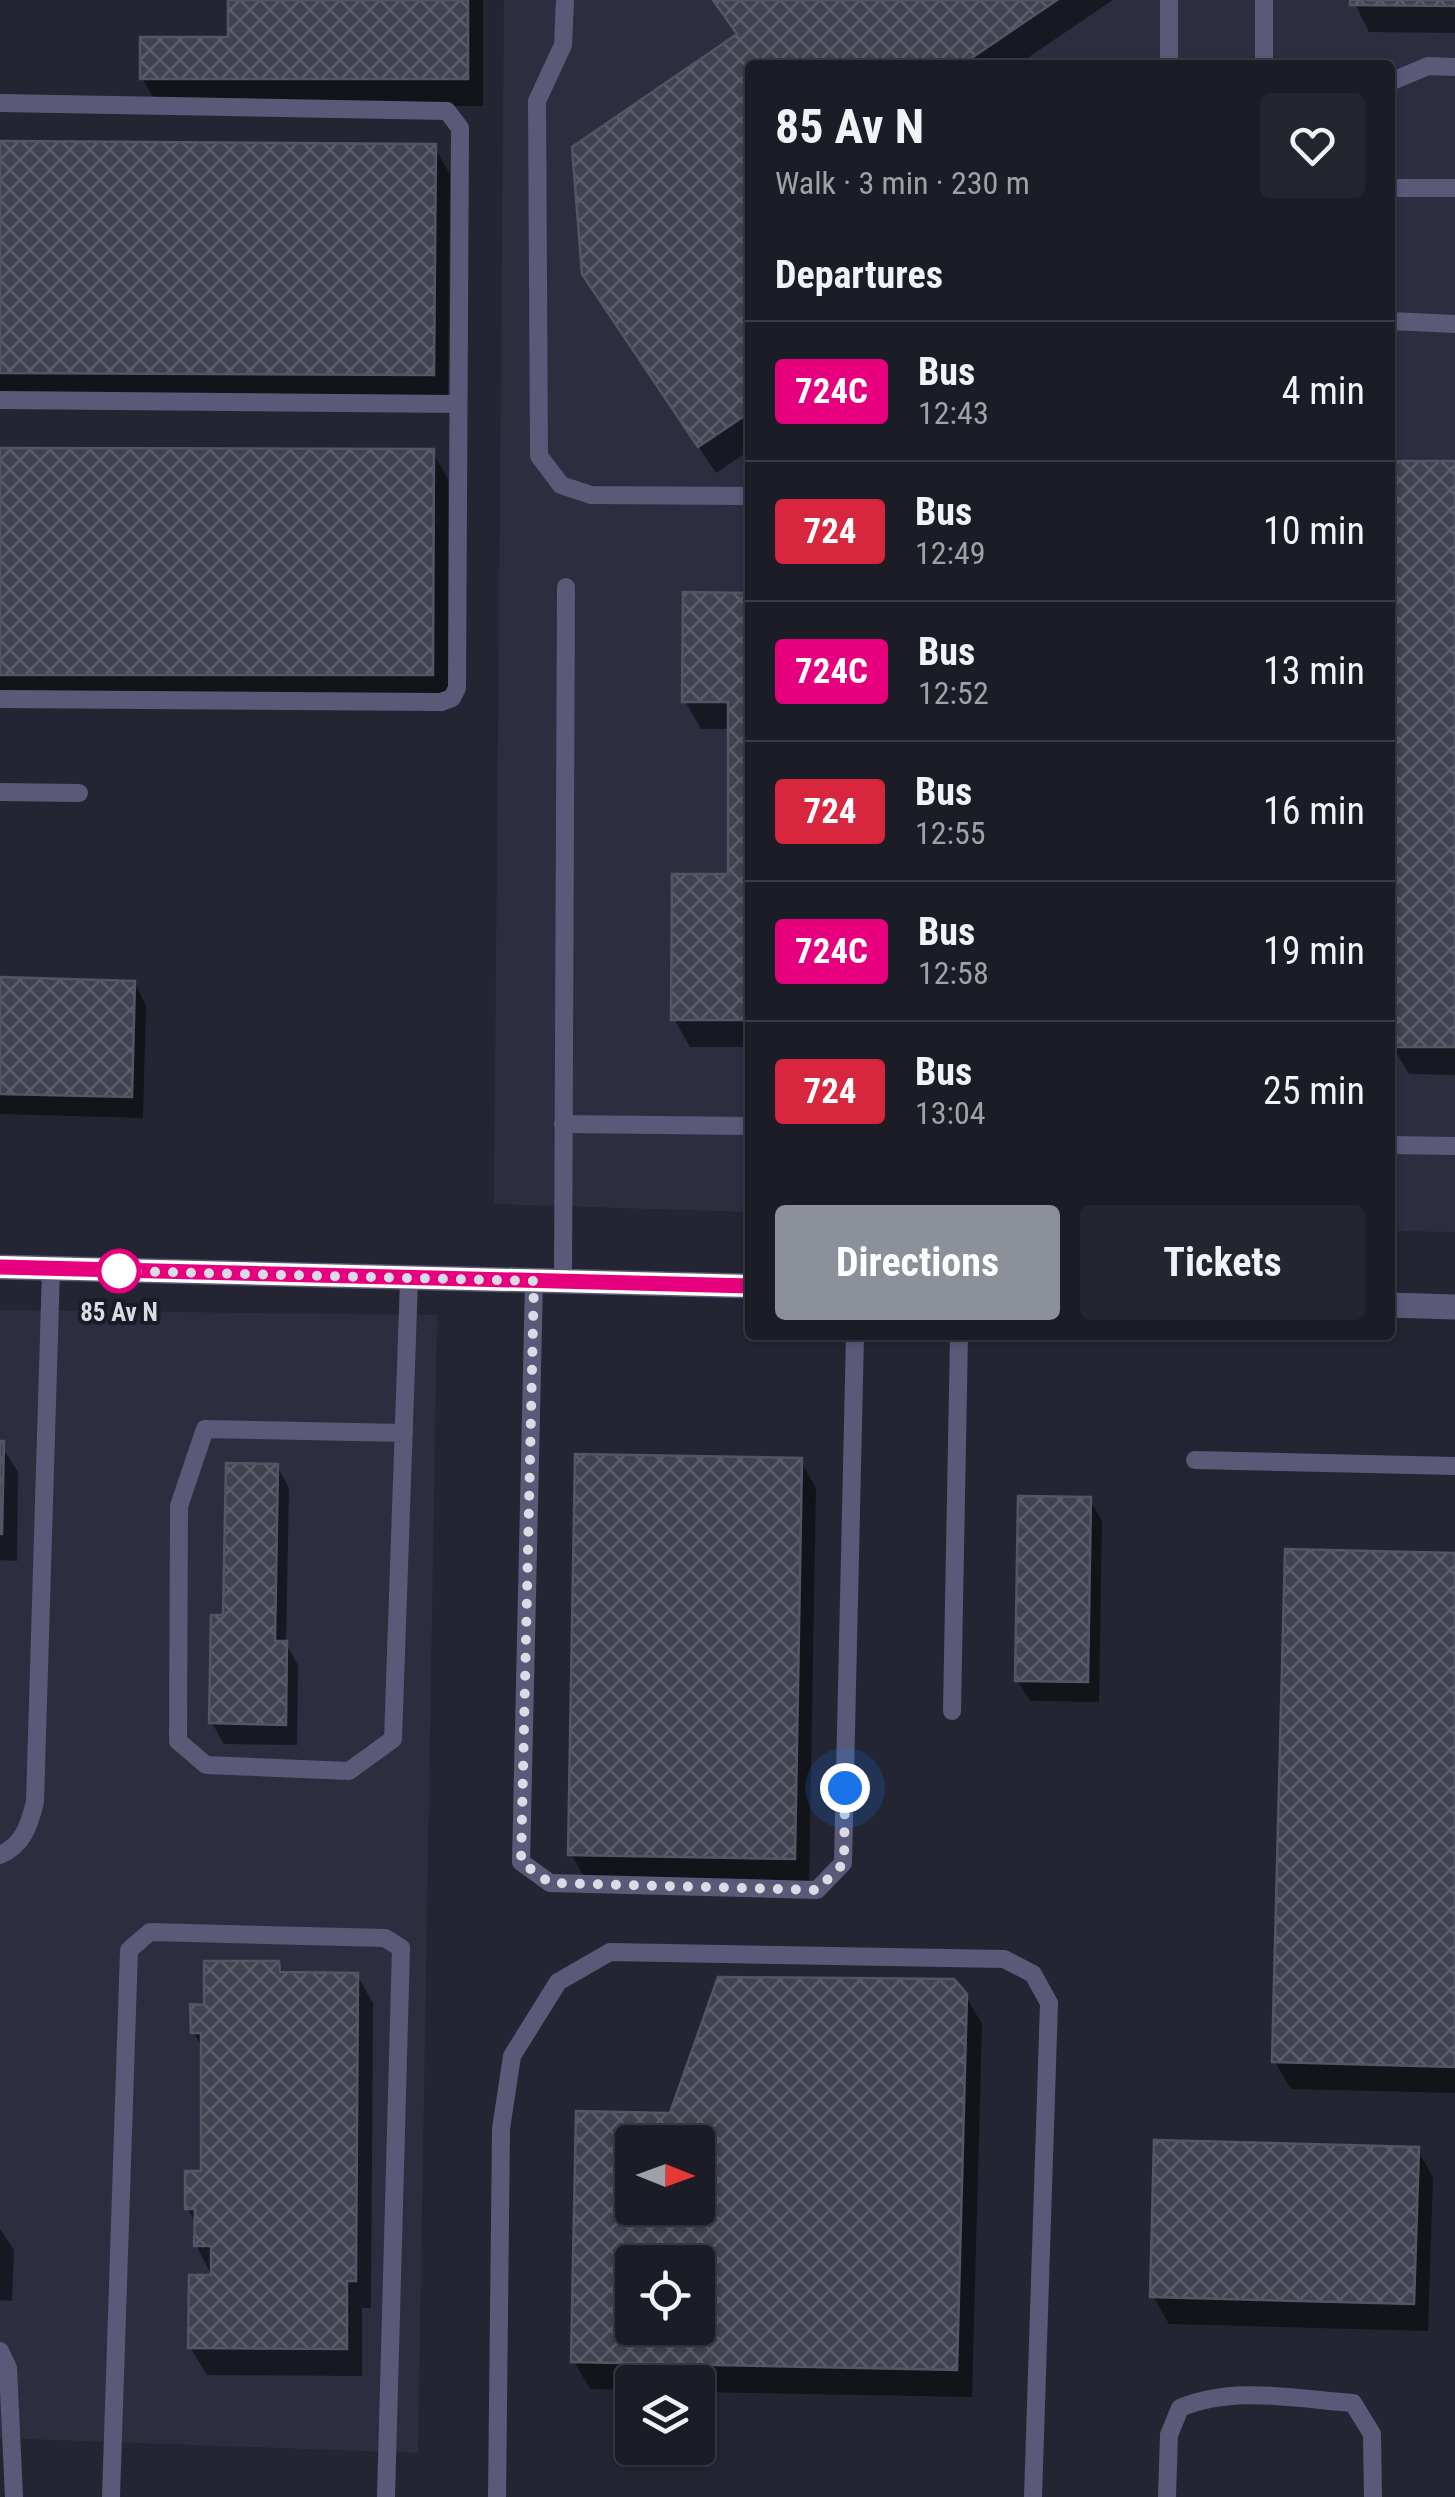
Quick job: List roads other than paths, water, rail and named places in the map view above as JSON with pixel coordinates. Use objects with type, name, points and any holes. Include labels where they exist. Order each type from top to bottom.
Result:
[{"type":"street","points":[[0,1267],[745,1286]]},
{"type":"street","points":[[1395,1305],[1455,1306]]},
{"type":"lane","points":[[565,0],[563,45],[537,101],[539,456],[562,485],[591,495],[745,496]]},
{"type":"lane","points":[[1169,0],[1169,60]]},
{"type":"lane","points":[[1264,0],[1264,60]]},
{"type":"lane","points":[[1395,80],[1428,66],[1455,66]]},
{"type":"lane","points":[[0,103],[447,111],[460,128],[457,688],[452,698],[441,702],[0,700]]},
{"type":"lane","points":[[1395,188],[1455,188]]},
{"type":"lane","points":[[1395,321],[1455,324]]},
{"type":"lane","points":[[0,400],[458,404]]},
{"type":"lane","points":[[563,1282],[566,587]]},
{"type":"lane","points":[[0,792],[79,793]]},
{"type":"lane","points":[[563,1124],[745,1126]]},
{"type":"lane","points":[[1395,1145],[1455,1146]]},
{"type":"lane","points":[[7,1852],[29,1827],[35,1802],[51,1269]]},
{"type":"lane","points":[[404,1433],[205,1429],[179,1506],[178,1741],[206,1765],[349,1770],[393,1739],[404,1433],[409,1280]]},
{"type":"lane","points":[[534,1281],[521,1862],[550,1883],[817,1890],[844,1863],[854,1340]]},
{"type":"lane","points":[[952,1711],[959,1340]]},
{"type":"lane","points":[[1195,1460],[1455,1466]]},
{"type":"lane","points":[[112,2497],[129,1950],[150,1932],[385,1938],[400,1948],[386,2497]]},
{"type":"lane","points":[[497,2497],[501,2129],[512,2056],[558,1982],[610,1952],[1004,1959],[1033,1974],[1050,2003],[1033,2497]]},
{"type":"lane","points":[[0,2350],[8,2368],[14,2497]]},
{"type":"lane","points":[[1168,2497],[1169,2435],[1180,2408],[1227,2395],[1353,2403],[1372,2434],[1373,2497]]},
{"type":"place","name":"85 Av N","points":[[119,1271]]}]
